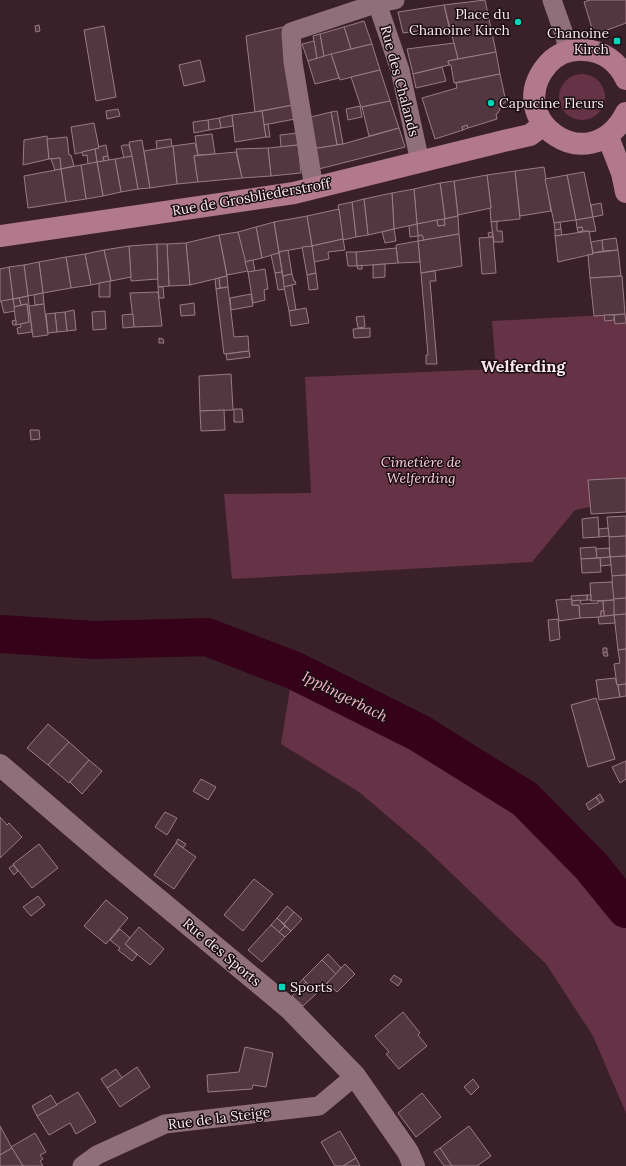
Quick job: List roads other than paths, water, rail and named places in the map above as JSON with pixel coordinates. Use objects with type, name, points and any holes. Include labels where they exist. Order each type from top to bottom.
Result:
[{"type":"main road","points":[[626,78],[618,66],[606,56],[592,50],[578,49],[568,51],[552,60],[542,71],[536,84],[534,98],[537,112],[543,124],[553,134],[571,143],[590,144],[608,136],[620,125],[626,113]]},
{"type":"main road","name":"Rue de Grosbliederstroff","points":[[0,236],[294,193],[530,134],[543,124]]},
{"type":"main road","points":[[608,136],[622,173],[626,192]]},
{"type":"street","points":[[552,0],[565,37],[568,51]]},
{"type":"street","points":[[314,188],[293,62],[291,32],[383,1]]},
{"type":"street","name":"Rue des Chalands","points":[[383,1],[388,34],[400,70],[420,162]]},
{"type":"street","name":"Rue des Sports","points":[[0,765],[290,1009],[355,1076],[408,1152],[414,1166]]},
{"type":"street","name":"Rue de la Steige","points":[[82,1166],[97,1155],[164,1124],[319,1106],[355,1076]]},
{"type":"waterway","name":"Ipplingerbach","points":[[0,634],[95,640],[207,637],[293,670],[419,733],[525,799],[591,866],[626,909]]},
{"type":"place","name":"Place du Chanoine Kirch","points":[[518,22]]},
{"type":"place","name":"Chanoine Kirch","points":[[617,41]]},
{"type":"place","name":"Capucine Fleurs","points":[[491,103]]},
{"type":"place","name":"Sports","points":[[282,987]]},
{"type":"district","name":"Welferding","points":[[523,366]]},
{"type":"park label","name":"Cimetière de Welferding","points":[[421,470]]}]
